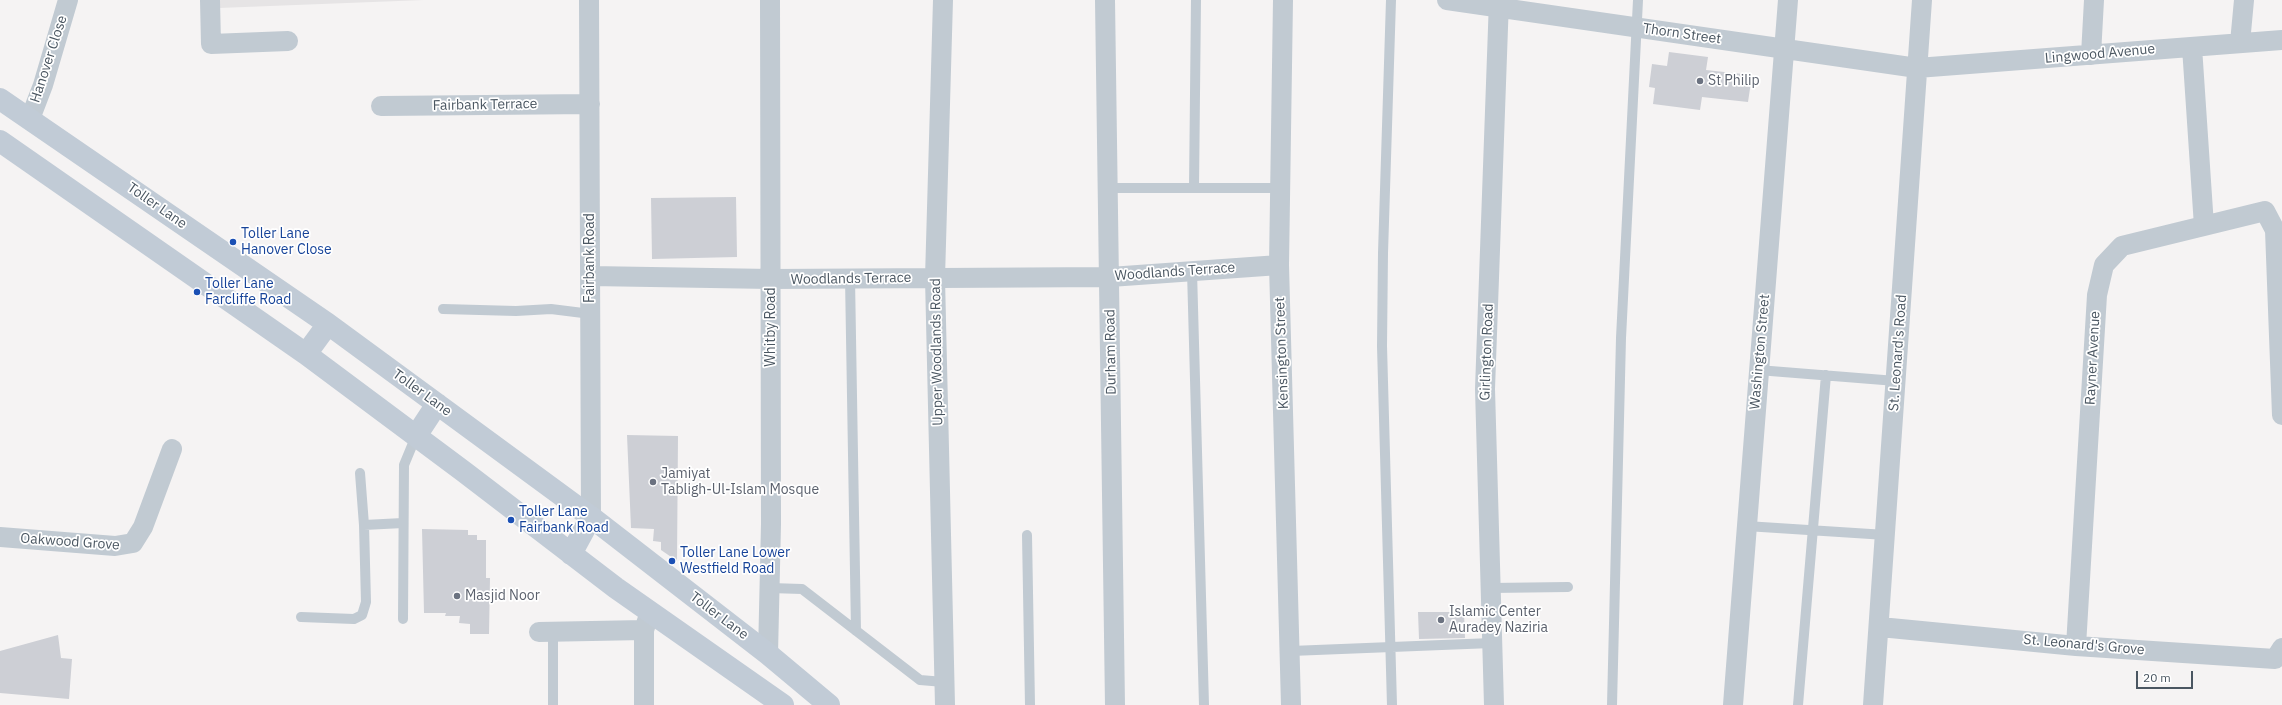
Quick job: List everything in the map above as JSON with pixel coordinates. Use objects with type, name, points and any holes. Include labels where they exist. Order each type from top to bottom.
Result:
[{"type":"main road","name":"Toller Lane","points":[[0,100],[30,118],[328,324],[591,517],[768,654],[829,705]]},
{"type":"main road","points":[[0,141],[306,354],[571,554],[647,622],[750,681],[783,705]]},
{"type":"main road","points":[[306,354],[328,324]]},
{"type":"main road","points":[[416,436],[437,404]]},
{"type":"main road","points":[[571,554],[591,517]]},
{"type":"main road","points":[[750,681],[768,654]]},
{"type":"street","name":"Hanover Close","points":[[30,118],[43,85],[68,0]]},
{"type":"street","points":[[210,0],[211,44],[288,41]]},
{"type":"street","name":"Fairbank Road","points":[[589,0],[591,517]]},
{"type":"street","name":"Whitby Road","points":[[768,654],[770,588],[771,280],[770,0]]},
{"type":"street","name":"Upper Woodlands Road","points":[[943,0],[935,278],[945,705]]},
{"type":"street","name":"Durham Road","points":[[1106,0],[1115,705]]},
{"type":"street","name":"Kensington Street","points":[[1283,0],[1279,265],[1292,705]]},
{"type":"street","name":"Thorn Street","points":[[1447,0],[1499,4],[1638,28],[1918,68]]},
{"type":"street","name":"Washington Street","points":[[1733,705],[1788,0]]},
{"type":"street","name":"St. Leonard's Road","points":[[1873,705],[1880,627],[1922,0]]},
{"type":"street","points":[[2092,55],[2094,0]]},
{"type":"street","points":[[2240,43],[2244,0]]},
{"type":"street","name":"Girlington Road","points":[[1494,705],[1484,389],[1499,4]]},
{"type":"street","name":"Lingwood Avenue","points":[[1918,68],[2282,40]]},
{"type":"street","points":[[2192,47],[2204,226]]},
{"type":"street","name":"Fairbank Terrace","points":[[381,106],[590,104]]},
{"type":"street","name":"Rayner Avenue","points":[[2076,646],[2097,295],[2104,265],[2122,246],[2265,211],[2275,230],[2282,415]]},
{"type":"street","name":"Woodlands Terrace","points":[[591,276],[771,280],[850,278],[1110,277],[1279,265]]},
{"type":"street","name":"Oakwood Grove","points":[[0,537],[115,546],[133,543],[143,527],[172,449]]},
{"type":"street","points":[[546,632],[647,622],[644,705]]},
{"type":"street","name":"St. Leonard's Grove","points":[[1880,627],[2076,646],[2275,659],[2282,649]]},
{"type":"lane","points":[[1194,188],[1196,0]]},
{"type":"lane","points":[[1391,0],[1383,253],[1382,346],[1392,705]]},
{"type":"lane","points":[[1612,705],[1621,338],[1638,28],[1638,0]]},
{"type":"lane","points":[[1109,188],[1280,188]]},
{"type":"lane","points":[[1192,271],[1204,705]]},
{"type":"lane","points":[[850,278],[856,631]]},
{"type":"lane","points":[[443,309],[516,311],[551,309],[590,314]]},
{"type":"lane","points":[[1758,370],[1896,381]]},
{"type":"lane","points":[[1798,705],[1826,375]]},
{"type":"lane","points":[[403,619],[404,465],[416,436]]},
{"type":"lane","points":[[301,617],[354,619],[362,615],[366,602],[364,525],[360,473]]},
{"type":"lane","points":[[364,525],[403,523]]},
{"type":"lane","points":[[1746,526],[1886,535]]},
{"type":"lane","points":[[1027,535],[1030,705]]},
{"type":"lane","points":[[1491,588],[1568,587]]},
{"type":"lane","points":[[770,588],[802,589],[920,680],[944,682]]},
{"type":"lane","points":[[546,632],[553,705]]},
{"type":"lane","points":[[1291,651],[1492,643]]},
{"type":"shaded area","points":[[219,0],[424,0],[219,8]]},
{"type":"building","name":"St Philip","points":[[1669,52],[1708,57],[1706,70],[1752,75],[1748,102],[1702,97],[1700,110],[1653,104],[1655,88],[1649,87],[1652,64],[1667,66]]},
{"type":"building","points":[[736,197],[737,257],[652,259],[651,198]]},
{"type":"building","name":"Jamiyat Tabligh-Ul-Islam Mosque","points":[[627,435],[678,436],[677,561],[661,550],[661,542],[653,541],[654,529],[631,528]]},
{"type":"building","name":"Masjid Noor","points":[[422,529],[468,530],[468,535],[477,535],[477,540],[486,540],[486,578],[490,578],[489,634],[470,634],[470,624],[459,623],[460,616],[445,616],[446,613],[424,613]]},
{"type":"building","name":"Islamic Center Auradey Naziria","points":[[1418,612],[1464,612],[1465,638],[1419,639]]},
{"type":"building","points":[[58,635],[61,658],[72,659],[69,699],[0,693],[0,651]]},
{"type":"place","name":"St Philip","points":[[1700,81]]},
{"type":"place","name":"Toller Lane Hanover Close","points":[[233,242]]},
{"type":"place","name":"Toller Lane Farcliffe Road","points":[[197,292]]},
{"type":"place","name":"Jamiyat Tabligh-Ul-Islam Mosque","points":[[653,482]]},
{"type":"place","name":"Toller Lane Fairbank Road","points":[[511,520]]},
{"type":"place","name":"Toller Lane Lower Westfield Road","points":[[672,561]]},
{"type":"place","name":"Masjid Noor","points":[[457,596]]},
{"type":"place","name":"Islamic Center Auradey Naziria","points":[[1441,620]]}]
